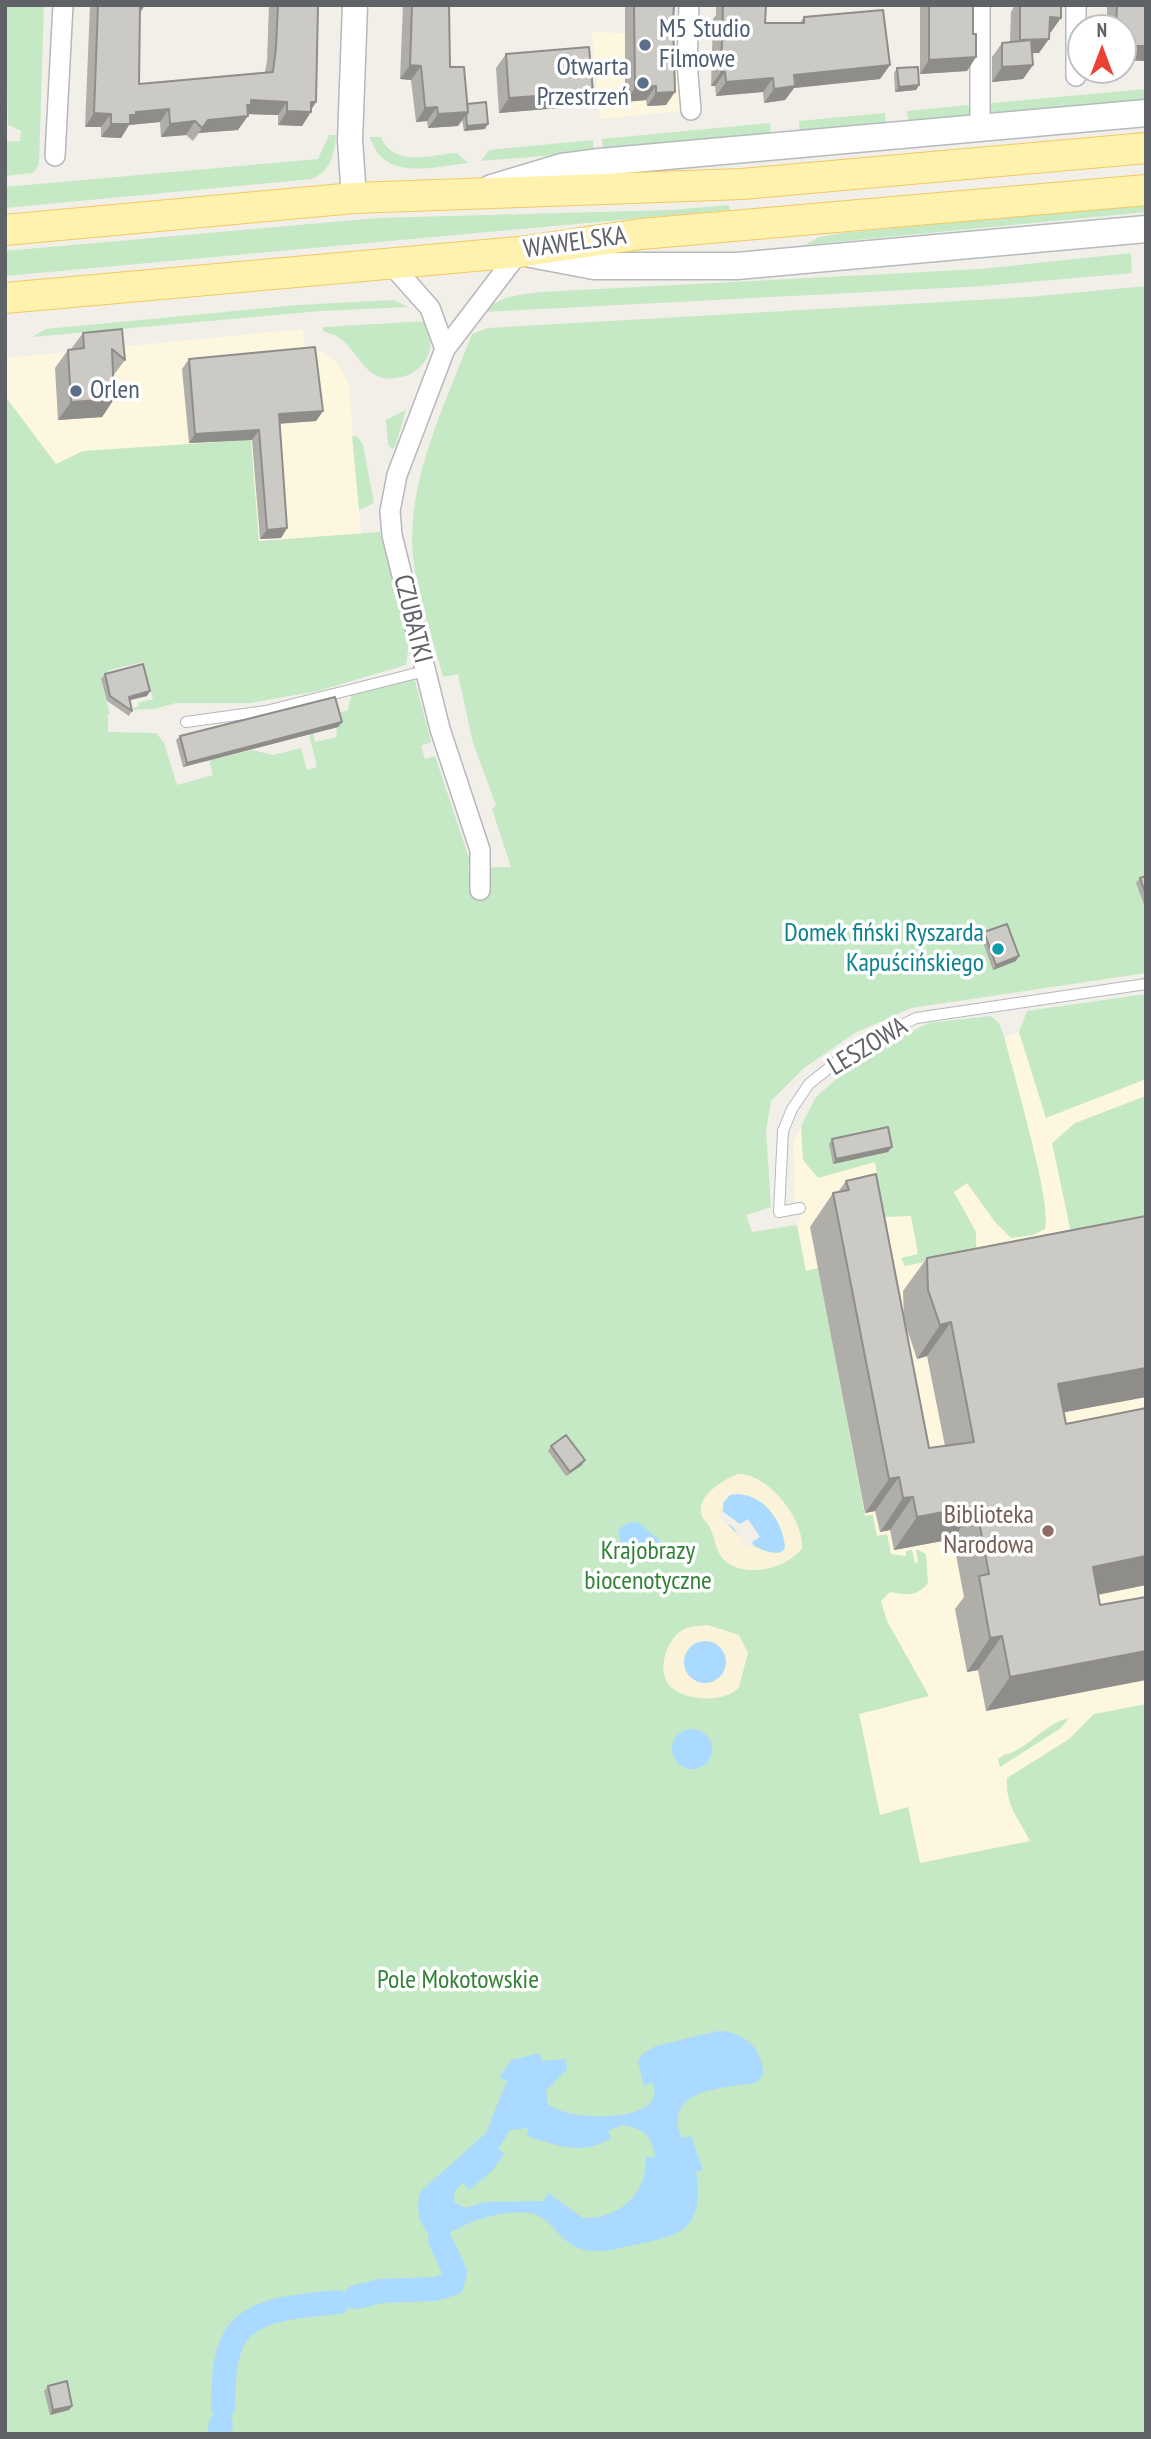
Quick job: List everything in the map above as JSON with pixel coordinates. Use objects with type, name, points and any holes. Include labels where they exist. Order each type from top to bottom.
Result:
[{"type":"main road","points":[[475,193],[562,167],[1146,113]]},
{"type":"main road","name":"WAWELSKA","points":[[5,230],[354,198],[729,185],[1146,148]]},
{"type":"main road","name":"WAWELSKA","points":[[5,298],[519,251],[640,234],[1146,191]]},
{"type":"main road","points":[[519,251],[594,266],[737,266],[1146,229]]},
{"type":"street","points":[[55,156],[62,5]]},
{"type":"street","points":[[354,198],[350,140],[355,5]]},
{"type":"street","points":[[689,5],[687,63],[691,110]]},
{"type":"street","points":[[980,5],[981,128]]},
{"type":"street","name":"CZUBATKI","points":[[480,890],[480,849],[440,729],[392,536],[390,511],[397,475],[445,349],[519,251]]},
{"type":"street","points":[[390,263],[430,308],[445,349]]},
{"type":"lane","points":[[186,722],[266,711],[425,671]]},
{"type":"lane","name":"LESZOWA","points":[[800,1208],[779,1212],[783,1131],[792,1109],[809,1084],[850,1051],[916,1018],[1146,984]]},
{"type":"shaded area","points":[[592,32],[676,35],[680,111],[600,119]]},
{"type":"shaded area","points":[[303,329],[305,348],[324,352],[337,362],[349,385],[361,534],[258,541],[250,440],[83,451],[56,464],[5,396],[5,358]]},
{"type":"shaded area","points":[[1146,999],[1146,1819],[920,1864],[908,1807],[880,1815],[859,1714],[889,1707],[797,1225],[801,1218],[795,1195],[793,1142],[806,1116],[1019,1032],[1025,1017]]},
{"type":"green space","points":[[5,5],[44,5],[39,164],[33,173],[5,176],[5,142],[20,141],[21,131],[8,125]]},
{"type":"green space","points":[[1146,89],[1146,100],[987,115],[992,103]]},
{"type":"green space","points":[[968,105],[974,116],[909,123],[907,111]]},
{"type":"green space","points":[[885,113],[886,125],[800,132],[799,121]]},
{"type":"green space","points":[[770,123],[771,135],[603,152],[602,139]]},
{"type":"green space","points":[[329,135],[336,135],[331,161],[324,171],[312,179],[5,208],[5,187],[318,159]]},
{"type":"green space","points":[[370,137],[381,137],[387,147],[404,156],[425,157],[457,153],[468,163],[425,168],[397,166],[386,161]]},
{"type":"green space","points":[[593,140],[594,152],[481,161],[489,150]]},
{"type":"green space","points":[[1146,204],[1146,212],[805,245],[819,237],[843,233]]},
{"type":"green space","points":[[729,205],[730,210],[5,276],[5,251],[378,218],[671,210]]},
{"type":"green space","points":[[1131,253],[1132,273],[983,286],[484,312],[504,299],[542,292],[981,269]]},
{"type":"green space","name":"Pole Mokotowskie","points":[[1146,286],[1146,973],[911,1008],[855,1033],[804,1068],[771,1101],[766,1131],[771,1207],[746,1215],[752,1232],[797,1225],[806,1271],[818,1268],[865,1516],[873,1515],[877,1536],[887,1534],[891,1554],[906,1556],[906,1551],[912,1550],[915,1563],[918,1562],[916,1549],[926,1554],[928,1583],[924,1588],[911,1594],[890,1592],[881,1601],[887,1621],[929,1696],[859,1714],[880,1815],[908,1807],[920,1863],[1030,1841],[1010,1803],[1007,1778],[1069,1739],[1094,1714],[1146,1704],[1146,2434],[5,2434],[5,396],[56,464],[83,451],[251,440],[259,541],[380,532],[409,643],[406,665],[318,691],[250,703],[176,703],[154,709],[128,710],[139,706],[138,703],[153,699],[143,662],[109,670],[108,677],[101,679],[110,714],[108,732],[156,733],[164,743],[177,785],[213,775],[203,734],[226,756],[252,750],[273,755],[301,748],[307,770],[317,767],[303,709],[306,708],[315,742],[337,737],[335,714],[348,710],[352,693],[414,677],[431,742],[421,746],[425,759],[435,756],[470,861],[468,868],[511,867],[492,809],[496,805],[473,743],[458,674],[443,677],[422,602],[413,557],[412,528],[422,471],[430,442],[472,334],[488,328],[1029,297]]},
{"type":"green space","points":[[394,300],[408,307],[320,311],[32,337],[46,329],[298,305]]},
{"type":"green space","points":[[429,321],[431,340],[427,357],[415,371],[396,378],[377,376],[369,371],[345,343],[323,331],[323,327]]},
{"type":"green space","points":[[406,410],[395,447],[392,449],[388,445],[386,420]]},
{"type":"green space","points":[[352,436],[358,437],[363,445],[374,503],[359,510]]},
{"type":"green space","points":[[1146,994],[1146,1079],[1046,1118],[1019,1032],[1027,1011]]},
{"type":"green space","points":[[991,1016],[999,1023],[1004,1036],[1030,1136],[1043,1193],[1045,1229],[1033,1235],[1011,1238],[995,1222],[967,1183],[954,1192],[976,1232],[976,1252],[905,1266],[901,1258],[918,1254],[911,1216],[884,1217],[875,1162],[818,1178],[803,1160],[801,1126],[816,1097],[866,1053],[929,1023]]},
{"type":"green space","points":[[1146,1096],[1146,1218],[1071,1233],[1052,1143],[1075,1123]]},
{"type":"green space","points":[[1069,1718],[1061,1728],[1000,1767],[998,1759],[1020,1748],[1052,1725]]},
{"type":"sand","points":[[749,1475],[772,1489],[782,1500],[791,1512],[801,1537],[802,1548],[795,1555],[776,1566],[754,1570],[733,1566],[721,1557],[701,1509],[706,1496],[718,1484],[732,1476]],"holes":[[[764,1504],[776,1519],[779,1553],[761,1549],[743,1539],[729,1525],[722,1508]]]},
{"type":"sand","points":[[708,1625],[739,1635],[748,1653],[739,1687],[725,1696],[715,1698],[684,1695],[665,1679],[667,1649],[684,1629]]},
{"type":"water","points":[[730,1495],[755,1499],[776,1518],[783,1536],[783,1551],[759,1548],[743,1538],[724,1520],[723,1503]]},
{"type":"water","points":[[638,1522],[660,1541],[660,1546],[653,1554],[633,1554],[621,1545],[618,1530],[628,1523]]},
{"type":"water","points":[[705,1641],[720,1647],[726,1662],[720,1677],[705,1683],[690,1677],[684,1662],[690,1647]]},
{"type":"water","points":[[692,1729],[700,1730],[706,1735],[711,1741],[711,1757],[706,1763],[700,1768],[692,1769],[684,1768],[678,1763],[673,1757],[672,1749],[673,1741],[678,1735],[684,1730]]},
{"type":"water","points":[[718,2031],[727,2032],[744,2038],[751,2044],[762,2066],[763,2075],[756,2083],[699,2094],[687,2100],[680,2109],[678,2122],[682,2138],[691,2136],[703,2170],[696,2172],[696,2207],[685,2228],[662,2239],[596,2251],[576,2247],[542,2218],[529,2213],[483,2218],[438,2240],[429,2235],[418,2211],[421,2191],[486,2133],[507,2080],[499,2078],[511,2060],[540,2053],[542,2061],[566,2059],[567,2069],[546,2091],[548,2104],[577,2115],[616,2116],[648,2105],[654,2095],[652,2082],[644,2086],[638,2062],[642,2054],[656,2046]],"holes":[[[622,2125],[629,2126],[649,2138],[655,2157],[646,2157],[642,2183],[636,2193],[619,2209],[608,2214],[583,2218],[548,2193],[544,2201],[485,2202],[466,2208],[455,2203],[454,2194],[463,2183],[469,2190],[492,2171],[504,2154],[498,2149],[510,2130],[528,2128],[527,2136],[560,2146],[580,2148],[590,2147],[611,2138],[608,2131]]]},
{"type":"pier","points":[[719,1509],[740,1524],[748,1519],[760,1537],[752,1542],[754,1547],[745,1545],[733,1527],[720,1518]]},
{"type":"building","points":[[98,5],[140,5],[139,84],[273,72],[278,5],[318,5],[316,102],[311,102],[311,112],[287,111],[287,102],[251,100],[251,105],[247,105],[248,116],[208,120],[202,128],[195,121],[170,124],[169,109],[136,112],[136,115],[130,115],[130,124],[111,124],[111,114],[94,113]]},
{"type":"building","points":[[412,5],[449,5],[450,67],[464,67],[468,112],[438,114],[437,107],[425,108],[421,66],[410,65]]},
{"type":"building","points":[[634,5],[674,5],[675,92],[656,93],[656,86],[635,88]]},
{"type":"building","points":[[723,5],[766,5],[765,23],[804,23],[804,17],[883,10],[890,65],[794,75],[795,86],[774,89],[773,78],[726,82],[725,72],[721,72]]},
{"type":"building","points":[[929,5],[973,5],[976,57],[929,60]]},
{"type":"building","points":[[1020,5],[1061,5],[1061,18],[1050,17],[1049,39],[1020,40]]},
{"type":"building","points":[[1117,5],[1146,5],[1146,46],[1137,46],[1137,14],[1117,14]]},
{"type":"building","points":[[1031,40],[1033,65],[1002,67],[1002,43]]},
{"type":"building","points":[[589,47],[593,92],[509,98],[506,54]]},
{"type":"building","points":[[918,67],[919,85],[899,87],[897,68]]},
{"type":"building","points":[[486,102],[488,124],[467,126],[467,104]]},
{"type":"building","points":[[122,329],[125,360],[112,349],[114,399],[71,402],[68,350],[84,348],[83,333]]},
{"type":"building","points":[[315,347],[323,411],[279,414],[287,528],[267,530],[259,430],[195,434],[189,359]]},
{"type":"building","points":[[143,664],[150,691],[129,697],[132,711],[110,696],[105,674]]},
{"type":"building","points":[[335,697],[342,722],[187,763],[180,736]]},
{"type":"building","points":[[1146,876],[1146,895],[1140,878]]},
{"type":"building","name":"Domek fiński Ryszarda Kapuścińskiego","points":[[1007,924],[1019,956],[996,965],[984,932]]},
{"type":"building","points":[[888,1127],[892,1147],[836,1159],[832,1139]]},
{"type":"building","name":"Biblioteka Narodowa","points":[[876,1174],[929,1448],[974,1442],[951,1322],[940,1325],[928,1290],[927,1258],[1146,1216],[1146,1368],[1058,1384],[1066,1424],[1146,1408],[1146,1556],[1093,1567],[1100,1605],[1146,1597],[1146,1651],[1010,1677],[1002,1636],[990,1638],[979,1576],[989,1574],[976,1506],[917,1517],[913,1497],[903,1498],[899,1477],[889,1479],[833,1193],[849,1190],[846,1181]]},
{"type":"building","points":[[566,1435],[585,1460],[570,1472],[551,1446]]},
{"type":"building","points":[[67,2381],[72,2406],[53,2410],[48,2386]]},
{"type":"waterway","points":[[356,2297],[381,2291],[434,2289],[452,2284],[455,2272],[440,2240]]},
{"type":"waterway","points":[[223,2407],[227,2358],[240,2331],[250,2322],[278,2310],[338,2302]]},
{"type":"waterway","points":[[219,2434],[221,2424]]},
{"type":"place","name":"M5 Studio Filmowe","points":[[645,45]]},
{"type":"place","name":"Otwarta Przestrzeń","points":[[643,83]]},
{"type":"place","name":"Orlen","points":[[76,391]]},
{"type":"place","name":"Domek fiński Ryszarda Kapuścińskiego","points":[[998,949]]},
{"type":"place","name":"Biblioteka Narodowa","points":[[1048,1531]]},
{"type":"park label","name":"Krajobrazy biocenotyczne","points":[[648,1567]]}]
